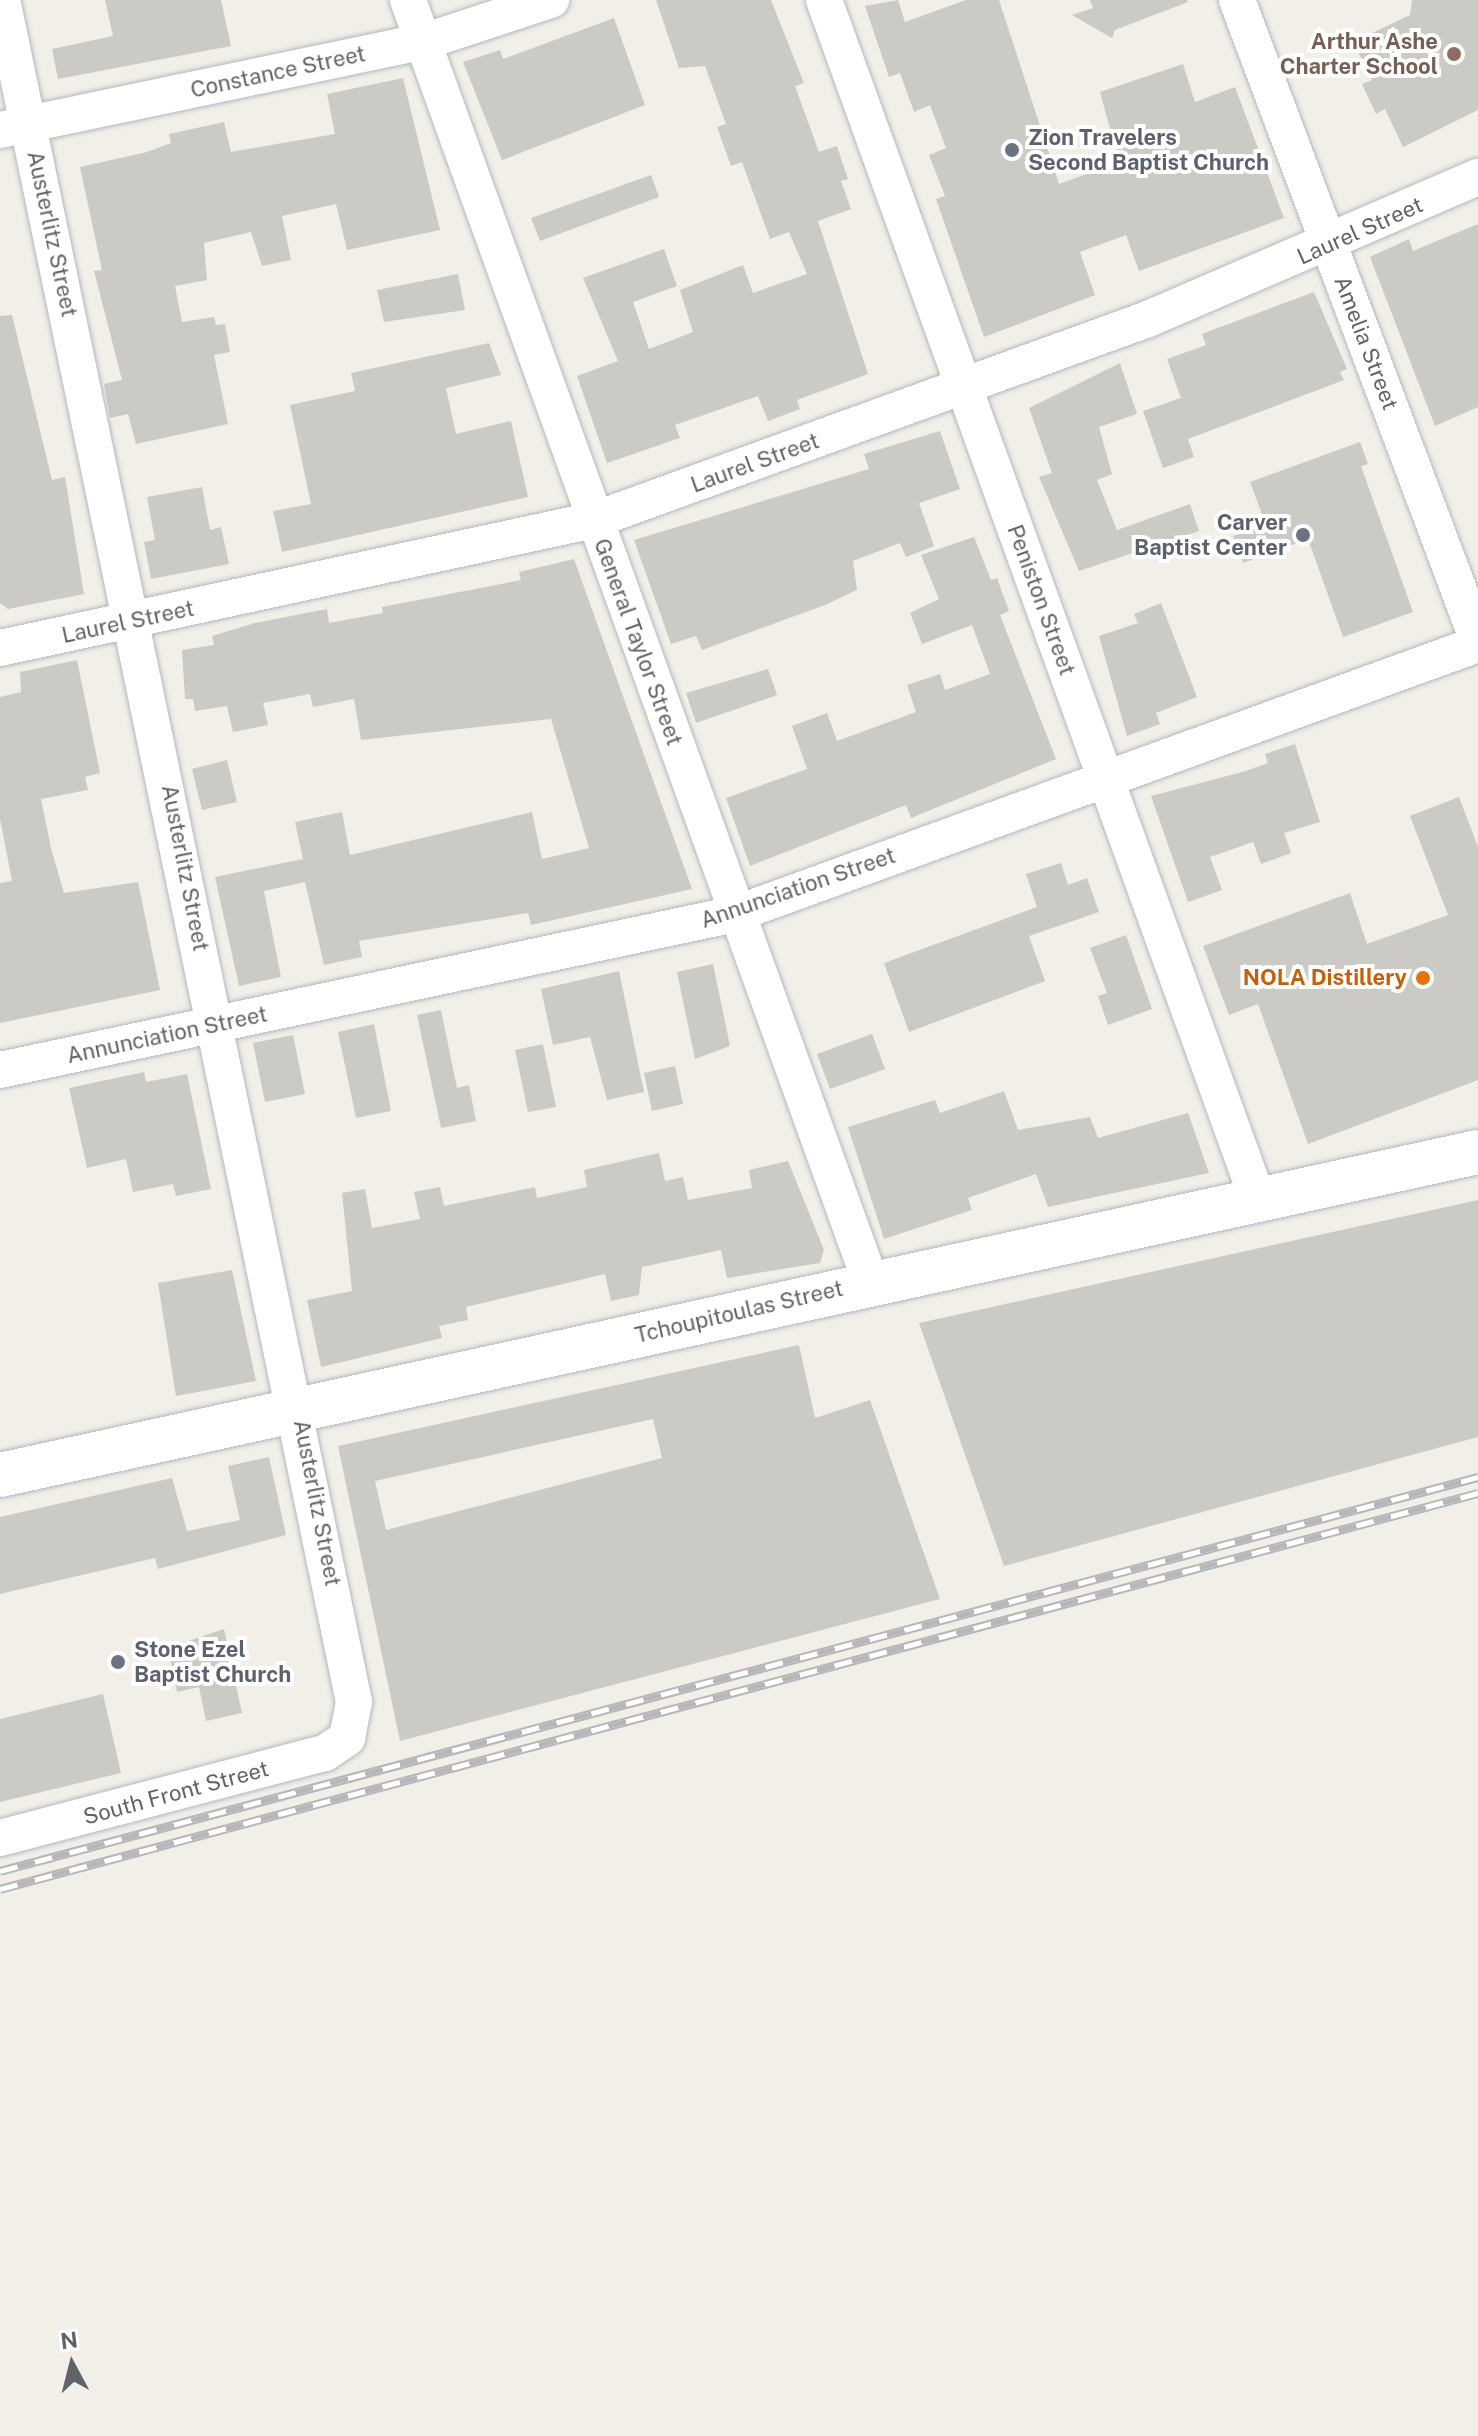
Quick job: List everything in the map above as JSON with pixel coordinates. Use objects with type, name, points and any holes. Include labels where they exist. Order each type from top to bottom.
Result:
[{"type":"street","name":"Austerlitz Street","points":[[2,0],[14,127],[135,620],[216,1024],[300,1411],[354,1702],[347,1738]]},
{"type":"street","name":"General Taylor Street","points":[[408,0],[735,914],[871,1283]]},
{"type":"street","name":"Constance Street","points":[[14,127],[423,42],[551,0]]},
{"type":"street","name":"Peniston Street","points":[[824,0],[1258,1200]]},
{"type":"street","name":"Amelia Street","points":[[1237,0],[1478,643]]},
{"type":"street","name":"Laurel Street","points":[[0,648],[594,520],[964,389],[1329,247],[1478,177]]},
{"type":"street","name":"Annunciation Street","points":[[0,1070],[735,914],[1478,643]]},
{"type":"street","name":"Tchoupitoulas Street","points":[[0,1475],[1478,1152]]},
{"type":"street","name":"South Front Street","points":[[0,1838],[325,1753],[347,1738]]},
{"type":"building","points":[[105,0],[221,0],[231,46],[58,79],[52,49],[113,36]]},
{"type":"building","points":[[656,0],[771,0],[804,83],[795,86],[819,152],[837,146],[848,179],[841,181],[851,209],[818,221],[868,374],[797,400],[800,409],[768,421],[758,396],[675,425],[680,438],[607,463],[577,376],[618,361],[583,278],[664,249],[677,286],[633,302],[649,349],[693,332],[680,290],[743,265],[753,293],[807,274],[789,232],[770,239],[742,162],[731,166],[717,127],[726,124],[705,66],[679,68]]},
{"type":"building","points":[[898,0],[905,22],[966,0],[999,0],[1059,184],[1119,162],[1100,92],[1183,64],[1195,102],[1235,87],[1284,218],[1139,271],[1126,235],[1080,252],[1095,295],[984,337],[936,199],[945,196],[929,155],[946,148],[930,105],[914,112],[900,73],[889,77],[865,6]]},
{"type":"building","points":[[1090,0],[1188,2],[1115,30],[1112,38],[1072,15],[1093,8]]},
{"type":"building","points":[[1412,0],[1478,0],[1478,110],[1403,147],[1385,109],[1376,114],[1362,84],[1372,80],[1353,42],[1410,15]]},
{"type":"building","points":[[614,18],[645,105],[502,160],[463,62],[500,50],[503,59]]},
{"type":"building","points":[[403,78],[440,230],[347,250],[336,204],[282,216],[291,260],[262,266],[251,232],[204,243],[207,280],[175,286],[182,322],[214,317],[216,325],[225,324],[230,352],[214,355],[228,424],[136,444],[128,414],[110,418],[104,384],[122,380],[94,271],[102,270],[80,167],[147,152],[171,143],[169,134],[224,122],[231,152],[335,134],[327,94]]},
{"type":"building","points":[[651,175],[659,197],[540,241],[531,218]]},
{"type":"building","points":[[1478,224],[1478,407],[1435,426],[1370,257],[1409,239],[1413,251]]},
{"type":"building","points":[[458,274],[465,310],[384,322],[377,290]]},
{"type":"building","points":[[1314,292],[1347,369],[1340,372],[1344,380],[1188,439],[1194,457],[1163,468],[1143,411],[1181,398],[1167,359],[1206,345],[1202,334]]},
{"type":"building","points":[[12,315],[52,480],[65,477],[84,594],[8,609],[0,603],[0,316]]},
{"type":"building","points":[[489,343],[501,375],[446,388],[456,434],[511,421],[528,497],[282,552],[273,511],[311,504],[290,405],[355,391],[351,373]]},
{"type":"building","points":[[1120,363],[1137,414],[1099,427],[1112,474],[1097,480],[1117,530],[1190,504],[1199,531],[1079,571],[1039,477],[1052,473],[1029,408]]},
{"type":"building","points":[[940,431],[960,489],[919,503],[934,546],[906,557],[900,543],[853,561],[857,590],[825,605],[702,650],[696,636],[671,644],[634,540],[869,469],[864,454]]},
{"type":"building","points":[[1360,442],[1368,464],[1361,466],[1413,612],[1343,637],[1308,539],[1243,563],[1233,536],[1266,525],[1250,482]]},
{"type":"building","points":[[202,487],[210,530],[221,527],[229,564],[151,579],[144,542],[155,540],[147,497]]},
{"type":"building","points":[[974,537],[991,580],[997,578],[1009,611],[1000,615],[1056,759],[911,818],[906,805],[750,866],[726,798],[807,769],[792,726],[827,713],[837,741],[916,712],[907,685],[940,674],[945,690],[990,674],[972,625],[922,644],[910,613],[939,599],[921,555]]},
{"type":"building","points":[[574,559],[692,889],[531,925],[528,913],[359,941],[362,957],[324,965],[305,882],[264,891],[281,977],[239,986],[215,877],[303,859],[295,822],[342,812],[350,855],[532,812],[542,859],[589,848],[551,719],[361,740],[354,699],[313,707],[310,694],[263,703],[268,725],[233,732],[227,706],[195,711],[193,699],[185,699],[182,650],[214,645],[212,636],[255,623],[327,609],[329,623],[383,613],[382,607],[521,580],[519,572]]},
{"type":"building","points":[[1161,603],[1197,697],[1156,713],[1160,724],[1127,736],[1099,636],[1138,623],[1134,614]]},
{"type":"building","points":[[77,660],[100,773],[85,777],[88,790],[41,799],[51,848],[64,893],[138,882],[160,990],[0,1023],[0,883],[12,881],[0,819],[0,697],[21,692],[20,672]]},
{"type":"building","points":[[768,669],[777,695],[696,723],[686,693]]},
{"type":"building","points":[[1295,744],[1320,822],[1284,833],[1291,853],[1261,864],[1253,842],[1210,857],[1222,890],[1188,902],[1151,796],[1246,771],[1268,763],[1265,754]]},
{"type":"building","points":[[227,760],[237,802],[202,810],[192,769]]},
{"type":"building","points":[[1459,797],[1478,847],[1478,1080],[1308,1144],[1258,1004],[1229,1015],[1203,946],[1350,893],[1367,944],[1448,915],[1410,816]]},
{"type":"building","points":[[1061,863],[1068,885],[1087,878],[1099,912],[1029,936],[1045,981],[909,1032],[884,963],[1037,907],[1026,874]]},
{"type":"building","points":[[1126,935],[1152,1009],[1108,1025],[1098,996],[1107,993],[1090,948]]},
{"type":"building","points":[[713,964],[730,1046],[695,1059],[677,972]]},
{"type":"building","points":[[619,971],[644,1092],[607,1100],[590,1037],[553,1045],[541,989]]},
{"type":"building","points":[[441,1010],[457,1088],[469,1085],[476,1121],[441,1128],[417,1015]]},
{"type":"building","points":[[374,1024],[391,1111],[356,1118],[338,1032]]},
{"type":"building","points":[[872,1034],[885,1069],[830,1089],[817,1054]]},
{"type":"building","points":[[293,1035],[305,1094],[265,1102],[253,1043]]},
{"type":"building","points":[[543,1044],[556,1107],[528,1112],[515,1050]]},
{"type":"building","points":[[675,1066],[683,1104],[652,1111],[644,1073]]},
{"type":"building","points":[[144,1072],[146,1082],[187,1074],[211,1189],[176,1196],[173,1184],[133,1192],[126,1159],[87,1168],[69,1088]]},
{"type":"building","points":[[1004,1091],[1018,1130],[1090,1117],[1098,1138],[1188,1113],[1209,1173],[1048,1207],[1036,1174],[968,1198],[972,1210],[884,1239],[848,1127],[935,1100],[940,1113]]},
{"type":"building","points":[[659,1153],[665,1181],[683,1177],[688,1200],[752,1188],[749,1170],[788,1161],[824,1250],[820,1263],[727,1278],[721,1250],[642,1267],[639,1295],[611,1301],[605,1274],[466,1307],[468,1320],[439,1326],[442,1338],[321,1367],[307,1300],[352,1291],[342,1193],[365,1189],[372,1228],[420,1219],[414,1192],[440,1187],[444,1206],[535,1187],[537,1198],[587,1187],[584,1170]]},
{"type":"building","points":[[1478,1200],[1478,1437],[1004,1566],[919,1323]]},
{"type":"building","points":[[232,1270],[256,1381],[176,1396],[158,1283]]},
{"type":"building","points":[[799,1345],[815,1418],[870,1400],[940,1599],[400,1741],[338,1446]],"holes":[[[653,1419],[662,1458],[386,1530],[375,1481]]]},
{"type":"building","points":[[269,1457],[286,1535],[158,1569],[155,1558],[0,1594],[0,1517],[172,1478],[187,1531],[240,1520],[228,1466]]},
{"type":"building","points":[[224,1629],[242,1713],[206,1721],[199,1687],[177,1692],[168,1648]]},
{"type":"building","points":[[103,1694],[121,1773],[0,1802],[0,1719]]},
{"type":"railway","points":[[0,1871],[1478,1477]]},
{"type":"railway","points":[[0,1889],[1478,1493]]},
{"type":"place","name":"Arthur Ashe Charter School","points":[[1454,54]]},
{"type":"place","name":"Zion Travelers Second Baptist Church","points":[[1012,150]]},
{"type":"place","name":"Carver Baptist Center","points":[[1303,535]]},
{"type":"place","name":"NOLA Distillery","points":[[1423,978]]},
{"type":"place","name":"Stone Ezel Baptist Church","points":[[118,1662]]}]
